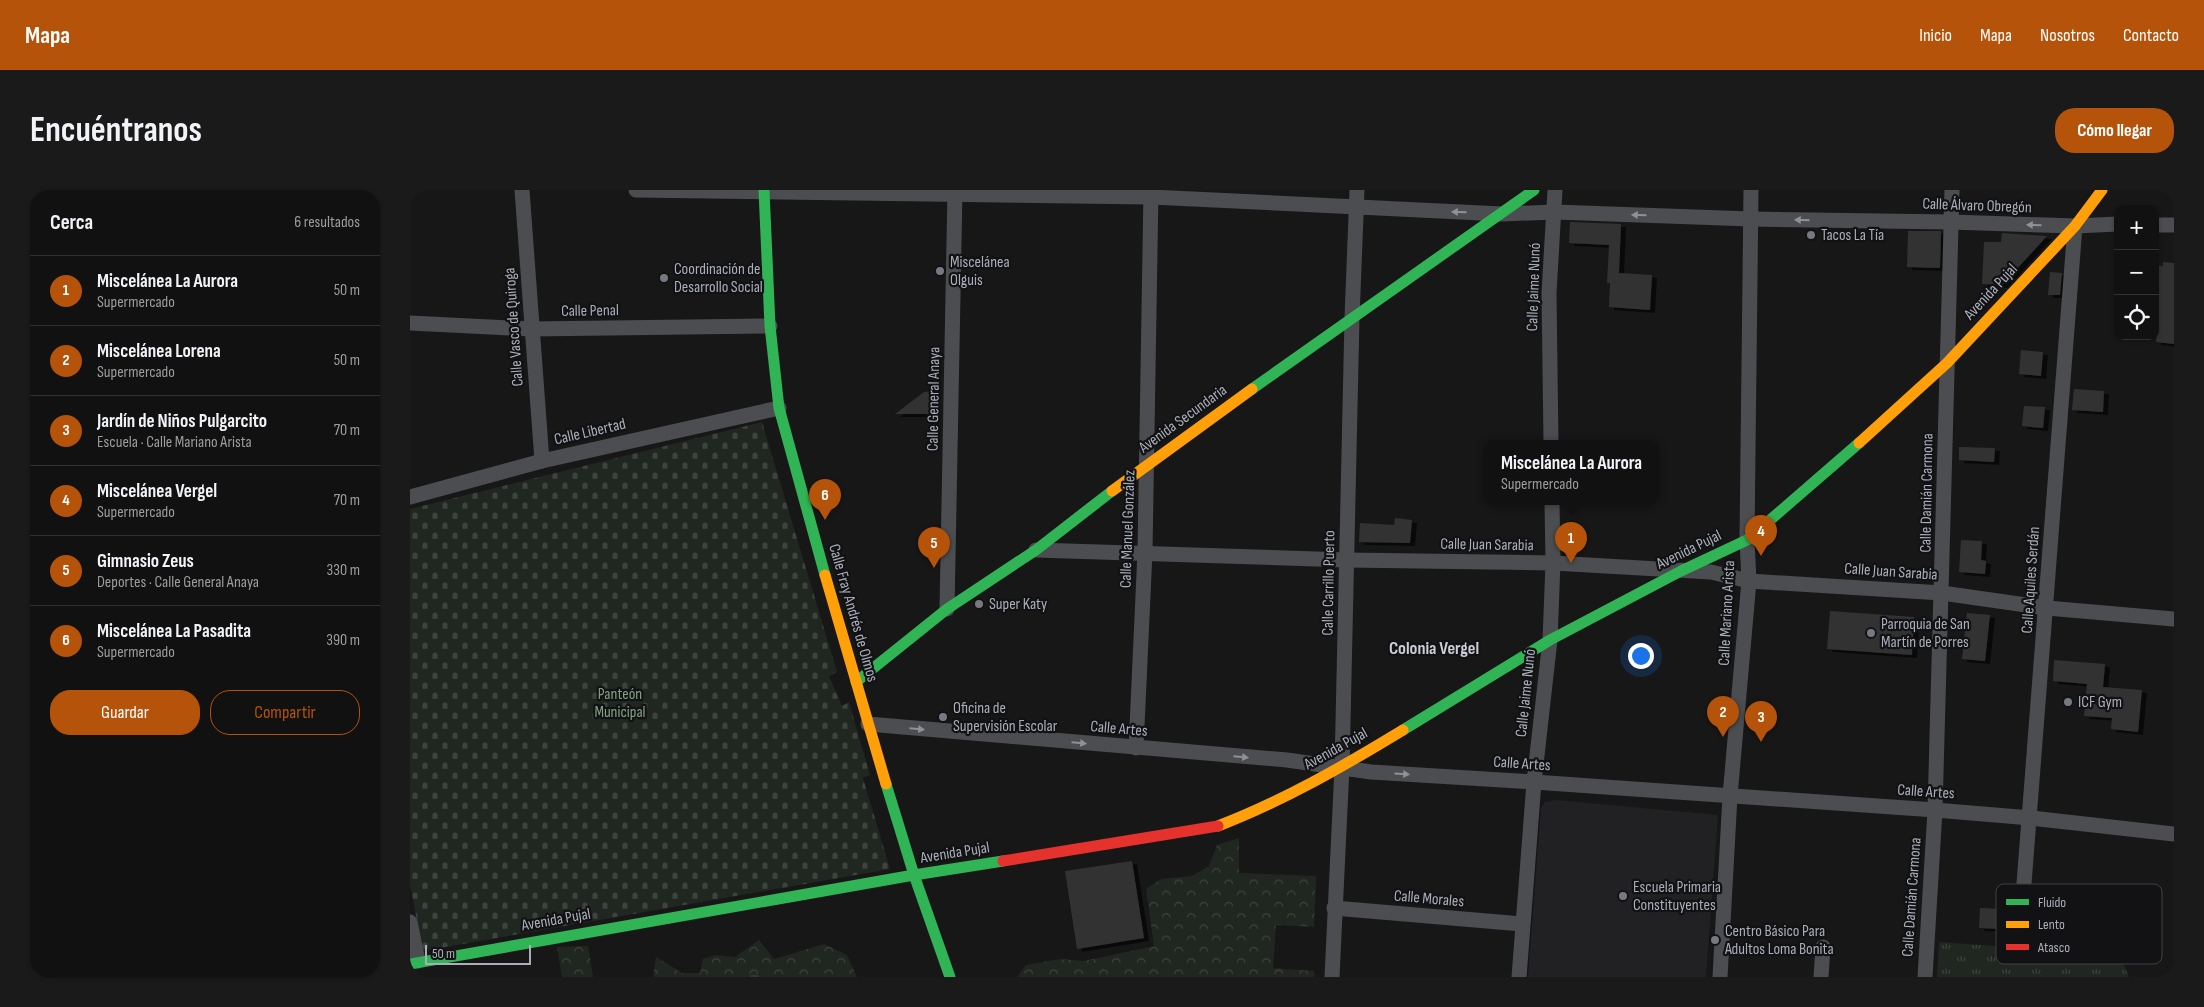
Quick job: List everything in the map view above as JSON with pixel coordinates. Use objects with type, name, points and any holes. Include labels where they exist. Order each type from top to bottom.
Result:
[{"type":"street","name":"Calle Vasco de Quiroga","points":[[522,190],[542,461]]},
{"type":"street","name":"Calle Álvaro Obregón","points":[[636,190],[1151,193],[1356,207],[1502,214],[1555,212],[1751,219],[2074,226],[2114,224]]},
{"type":"street","name":"Calle Carrillo Puerto","points":[[1332,977],[1342,767],[1352,318],[1357,190]]},
{"type":"street","name":"Avenida Secundaria","points":[[856,682],[947,609],[1036,550],[1147,464],[1534,190]]},
{"type":"street","name":"Calle Jaime Nunó","points":[[1551,440],[1549,293],[1555,190]]},
{"type":"street","name":"Calle Mariano Arista","points":[[1720,977],[1730,796],[1749,581],[1747,540],[1752,190]]},
{"type":"street","name":"Calle Damián Carmona","points":[[1925,977],[1935,810],[1952,190]]},
{"type":"street","name":"Avenida Pujal","points":[[414,962],[914,875],[1211,829],[1242,817],[1342,767],[1550,640],[1681,571],[1747,540],[1824,476],[1948,363],[2074,226],[2102,190]]},
{"type":"street","name":"Calle Fray Andrés de Olmos","points":[[764,191],[770,326],[779,408],[868,724],[914,875],[950,977]]},
{"type":"street","name":"Calle General Anaya","points":[[947,609],[955,191]]},
{"type":"street","name":"Calle Manuel González","points":[[1136,748],[1145,552],[1151,193]]},
{"type":"street","points":[[2159,225],[2174,225]]},
{"type":"street","name":"Calle Aquiles Serdán","points":[[2025,884],[2047,608],[2074,226]]},
{"type":"street","name":"Calle Penal","points":[[410,323],[531,329],[770,326]]},
{"type":"street","name":"Calle Libertad","points":[[410,497],[542,461],[779,408]]},
{"type":"street","name":"Calle Jaime Nunó","points":[[1519,977],[1534,782],[1550,640],[1553,563],[1552,505]]},
{"type":"street","name":"Calle Juan Sarabia","points":[[1036,550],[1145,552],[1347,560],[1553,563],[1711,572],[1749,581],[1942,593],[2047,608],[2174,619]]},
{"type":"street","name":"Calle Artes","points":[[868,724],[1287,760],[1372,772],[1935,810],[2031,818],[2174,834]]},
{"type":"street","name":"Calle Morales","points":[[1334,908],[1522,924]]},
{"type":"street","points":[[410,922],[414,962]]},
{"type":"street","points":[[1821,977],[1823,947]]},
{"type":"shaded area","name":"Escuela Primaria Constituyentes","points":[[1556,800],[1718,815],[1706,977],[1528,977],[1541,808],[1545,802]]},
{"type":"green space","name":"Panteón Municipal","points":[[762,422],[837,672],[829,676],[842,706],[849,702],[870,775],[863,778],[890,869],[423,951],[410,885],[410,509]]},
{"type":"green space","points":[[1239,838],[1239,873],[1316,876],[1314,927],[1276,925],[1273,968],[1314,971],[1315,977],[1017,977],[1026,965],[1060,959],[1084,961],[1154,946],[1146,889],[1161,879],[1192,876],[1209,866],[1217,845]]},
{"type":"green space","points":[[759,940],[774,959],[824,944],[847,955],[857,977],[653,977],[656,957],[682,973],[700,973],[703,959],[716,955],[735,957]]},
{"type":"green space","points":[[1939,942],[1996,946],[1996,964],[2124,964],[2129,977],[1937,977]]},
{"type":"green space","points":[[588,946],[593,977],[562,977],[557,947]]},
{"type":"building","points":[[1570,222],[1621,224],[1619,273],[1652,275],[1650,310],[1609,307],[1610,283],[1607,283],[1609,245],[1569,243]]},
{"type":"building","points":[[1908,231],[1941,231],[1940,268],[1907,267]]},
{"type":"building","points":[[2002,233],[2047,236],[2002,285],[1982,284],[1984,242],[2001,242]]},
{"type":"building","points":[[2163,262],[2174,263],[2174,344],[2156,342],[2156,340],[2159,340],[2159,266],[2163,266]]},
{"type":"building","points":[[2050,272],[2062,273],[2060,295],[2048,295]]},
{"type":"building","points":[[2021,350],[2043,352],[2041,376],[2019,374]]},
{"type":"building","points":[[2074,389],[2104,391],[2103,412],[2072,410]]},
{"type":"building","points":[[935,391],[934,414],[895,414],[924,392]]},
{"type":"building","points":[[2024,406],[2045,407],[2043,428],[2022,426]]},
{"type":"building","points":[[1959,447],[1995,448],[1994,462],[1959,460]]},
{"type":"building","points":[[1395,518],[1412,520],[1410,543],[1359,542],[1360,523],[1394,525]]},
{"type":"building","points":[[1961,540],[1982,541],[1981,560],[1986,561],[1985,574],[1959,572]]},
{"type":"building","name":"Parroquia de San Martín de Porres","points":[[1830,611],[1914,617],[1912,655],[1827,649]]},
{"type":"building","points":[[1967,613],[1990,615],[1985,661],[1962,659]]},
{"type":"building","points":[[2054,660],[2105,664],[2103,687],[2142,690],[2138,732],[2111,729],[2112,718],[2084,716],[2087,684],[2053,681]]},
{"type":"building","points":[[1132,861],[1144,938],[1077,949],[1065,871]]},
{"type":"building","points":[[1980,908],[1996,909],[1996,929],[1979,928]]},
{"type":"waterway","points":[[752,977],[757,977]]},
{"type":"traffic: fast","points":[[764,190],[770,326],[779,408],[825,575]]},
{"type":"traffic: fast","points":[[1252,389],[1534,190]]},
{"type":"traffic: fast","points":[[1403,730],[1550,640],[1681,571],[1747,540],[1859,443]]},
{"type":"traffic: fast","points":[[856,682],[947,609],[1036,550],[1112,491]]},
{"type":"traffic: fast","points":[[886,784],[914,875],[950,977]]},
{"type":"traffic: fast","points":[[410,964],[1003,861]]},
{"type":"traffic: slow","points":[[1859,443],[1947,363],[2075,226],[2102,190]]},
{"type":"traffic: slow","points":[[1112,491],[1252,389]]},
{"type":"traffic: slow","points":[[825,575],[886,784]]},
{"type":"traffic: slow","points":[[1218,826],[1266,806],[1313,782],[1403,730]]},
{"type":"traffic: jam","points":[[1003,861],[1218,826]]},
{"type":"place","name":"Tacos La Tía","points":[[1811,235]]},
{"type":"place","name":"Miscelánea Olguis","points":[[940,271]]},
{"type":"place","name":"Coordinación de Desarrollo Social","points":[[664,278]]},
{"type":"place","name":"Miscelánea La Pasadita","points":[[825,520]]},
{"type":"place","name":"Miscelánea Vergel","points":[[1761,556]]},
{"type":"place","name":"Miscelánea La Aurora","points":[[1571,563]]},
{"type":"place","name":"Gimnasio Zeus","points":[[934,568]]},
{"type":"place","name":"Super Katy","points":[[979,604]]},
{"type":"place","name":"Parroquia de San Martín de Porres","points":[[1871,633]]},
{"type":"place","name":"ICF Gym","points":[[2068,702]]},
{"type":"place","name":"Oficina de Supervisión Escolar","points":[[943,717]]},
{"type":"place","name":"Miscelánea Lorena","points":[[1723,737]]},
{"type":"place","name":"Jardín de Niños Pulgarcito","points":[[1761,742]]},
{"type":"place","name":"Escuela Primaria Constituyentes","points":[[1623,896]]},
{"type":"place","name":"Centro Básico Para Adultos Loma Bonita","points":[[1715,940]]},
{"type":"district","name":"Colonia Vergel","points":[[1434,648]]}]
